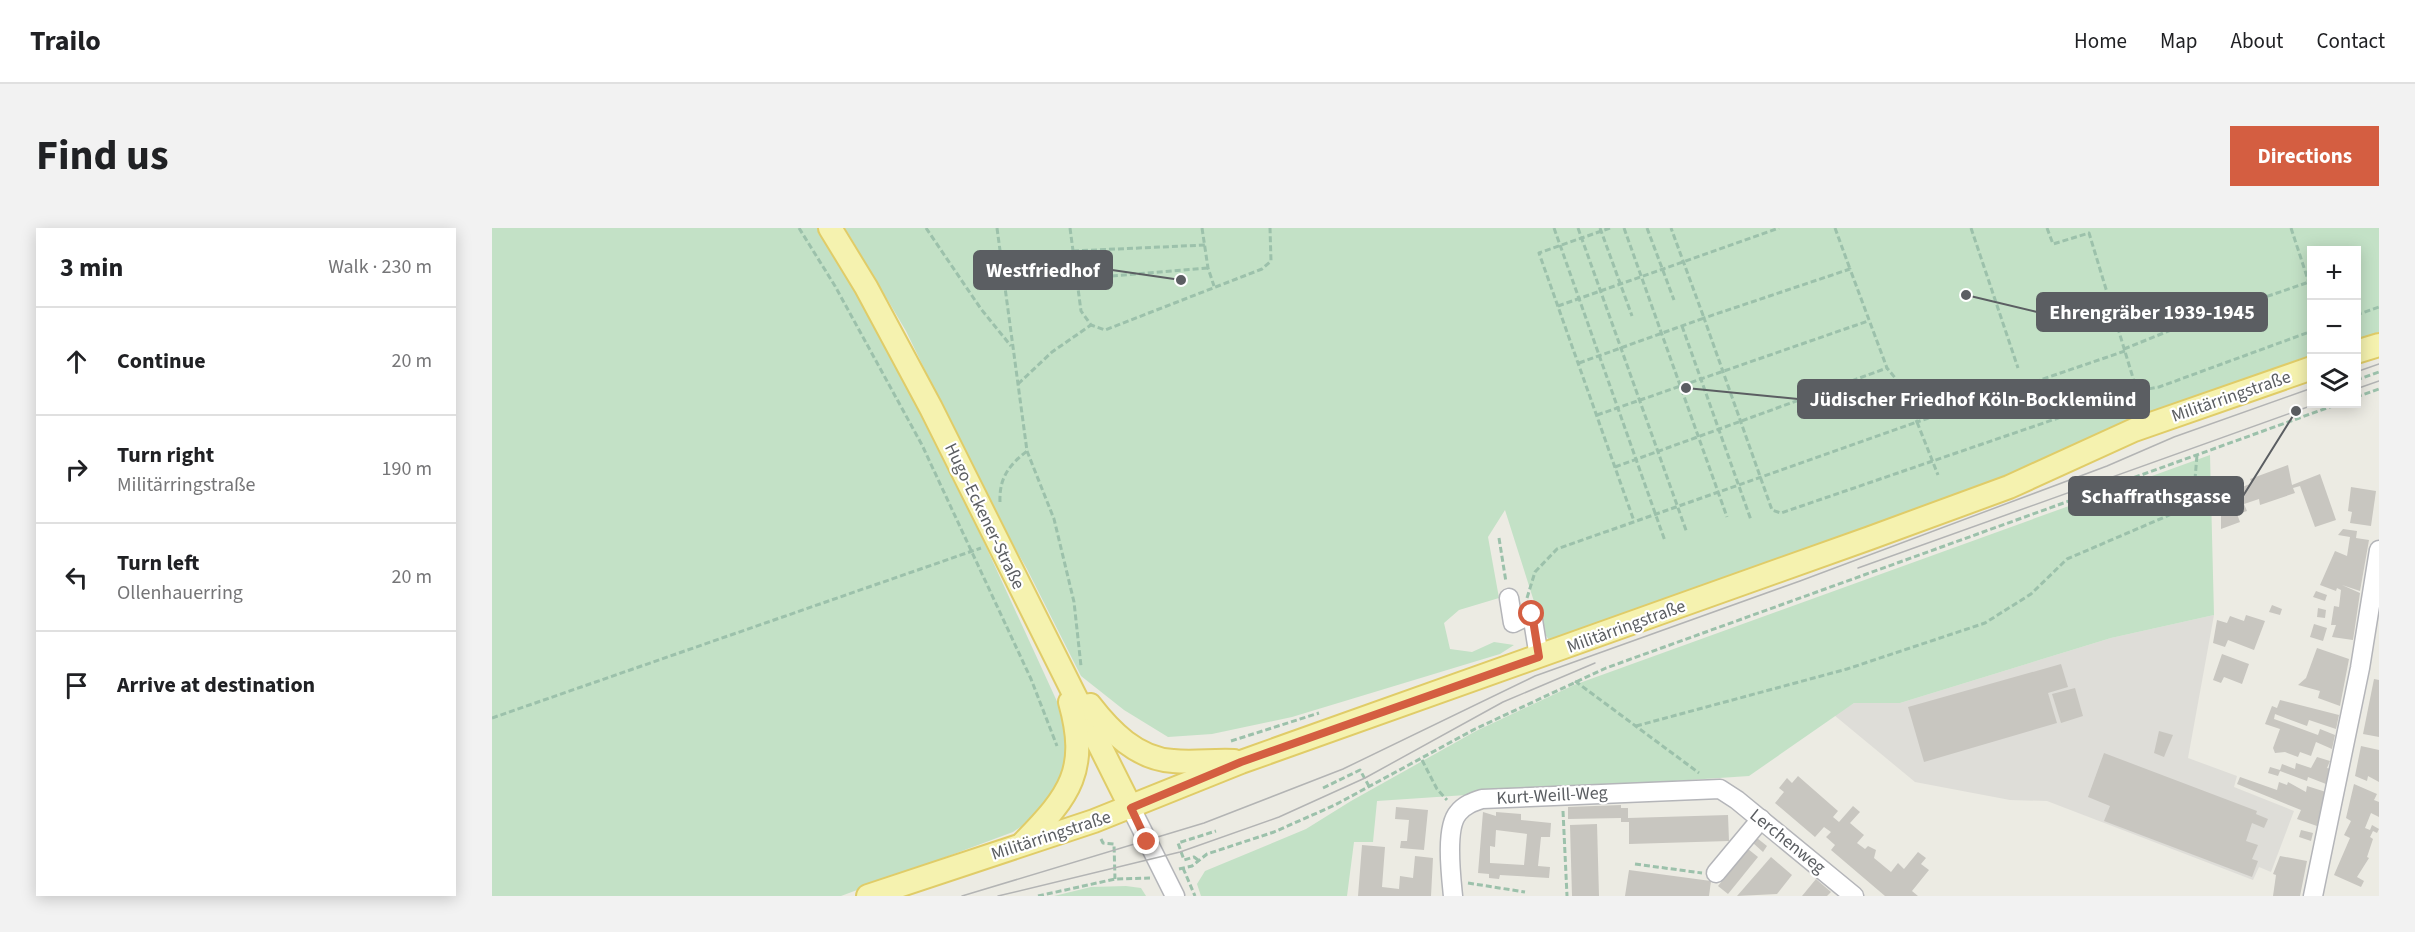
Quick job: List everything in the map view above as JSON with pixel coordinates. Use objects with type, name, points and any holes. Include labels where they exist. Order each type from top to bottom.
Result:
[{"type":"main road","name":"Hugo-Eckener-Straße","points":[[830,228],[866,287],[932,408],[1131,808]]},
{"type":"main road","points":[[2361,350],[2379,345]]},
{"type":"main road","name":"Militärringstraße","points":[[868,896],[1131,808],[1241,762],[2009,487],[2134,430],[2307,370]]},
{"type":"main road","points":[[1059,666],[1106,725],[1128,744],[1145,754],[1170,761],[1210,759],[1241,762]]},
{"type":"main road","points":[[1021,845],[1056,810],[1074,778],[1077,753],[1073,715],[1059,666]]},
{"type":"street","points":[[2313,896],[2360,668],[2379,550]]},
{"type":"street","points":[[1509,598],[1513,624],[1532,614],[1539,657]]},
{"type":"street","name":"Kurt-Weill-Weg","points":[[1458,813],[1468,804],[1482,799],[1720,789]]},
{"type":"street","name":"Lerchenweg","points":[[1720,789],[1761,819],[1854,896]]},
{"type":"street","points":[[1131,808],[1175,896]]},
{"type":"street","points":[[1452,888],[1452,824],[1458,813]]},
{"type":"street","points":[[1716,873],[1761,819]]},
{"type":"path","points":[[799,228],[835,286],[922,445],[1031,679],[1057,744],[1057,756]]},
{"type":"path","points":[[926,228],[981,309],[1011,346]]},
{"type":"path","points":[[997,228],[1011,346],[1027,451],[1054,519],[1074,602],[1082,673]]},
{"type":"path","points":[[1070,228],[1081,311],[1091,325],[1105,330],[1262,268],[1271,261],[1270,228]]},
{"type":"path","points":[[1202,228],[1208,268],[1214,286]]},
{"type":"path","points":[[1554,228],[1665,541]]},
{"type":"path","points":[[1578,228],[1687,533]]},
{"type":"path","points":[[1610,228],[1539,253],[1634,521]]},
{"type":"path","points":[[1624,228],[1727,517]]},
{"type":"path","points":[[1647,228],[1674,300]]},
{"type":"path","points":[[1671,228],[1772,510],[1781,513],[2137,391],[2159,387],[2307,333]]},
{"type":"path","points":[[1558,306],[1779,228]]},
{"type":"path","points":[[1835,228],[1887,368],[1896,379],[1917,422],[1938,475]]},
{"type":"path","points":[[1971,228],[2018,368]]},
{"type":"path","points":[[2047,228],[2053,244],[2089,233]]},
{"type":"path","points":[[2087,228],[2137,391]]},
{"type":"path","points":[[2291,228],[2307,279]]},
{"type":"path","points":[[1601,230],[1632,316]]},
{"type":"path","points":[[1073,251],[1205,245]]},
{"type":"path","points":[[1076,279],[1208,268]]},
{"type":"path","points":[[1578,363],[1850,268]]},
{"type":"path","points":[[1532,614],[1527,596],[1535,572],[1557,549],[2125,350],[2171,330],[2202,324],[2245,304],[2307,282]]},
{"type":"path","points":[[2361,313],[2379,307]]},
{"type":"path","points":[[1597,415],[1868,321]]},
{"type":"path","points":[[1017,385],[1052,352],[1091,325]]},
{"type":"path","points":[[1682,326],[1751,520]]},
{"type":"path","points":[[1615,467],[1887,368]]},
{"type":"path","points":[[2361,378],[2379,372]]},
{"type":"path","points":[[2361,395],[2379,389]]},
{"type":"path","points":[[1038,896],[1115,879],[1143,880],[1183,868],[1207,854],[1303,820],[1370,788],[1476,729],[1575,681],[2327,408]]},
{"type":"path","points":[[1000,508],[999,489],[1009,465],[1027,451]]},
{"type":"path","points":[[1636,726],[1847,669],[1985,623],[2031,594],[2067,559],[2188,507],[2193,503],[2197,455]]},
{"type":"path","points":[[1499,538],[1509,598]]},
{"type":"path","points":[[492,718],[971,553]]},
{"type":"path","points":[[1575,681],[1720,789]]},
{"type":"path","points":[[1422,759],[1437,789],[1458,813]]},
{"type":"path","points":[[1323,788],[1360,770],[1370,788]]},
{"type":"path","points":[[1562,794],[1567,896]]},
{"type":"path","points":[[1094,821],[1103,843],[1114,844],[1115,879]]},
{"type":"path","points":[[1198,860],[1194,857],[1184,860],[1178,843],[1216,831]]},
{"type":"path","points":[[1635,864],[1716,873]]},
{"type":"path","points":[[1183,868],[1195,896]]},
{"type":"path","points":[[1452,888],[1525,892]]},
{"type":"shaded area","points":[[2214,615],[2188,758],[2237,776],[2234,787],[2294,811],[2271,872],[2259,867],[2253,880],[2047,801],[2010,800],[1915,782],[1834,715],[1854,703],[1900,703],[2111,638]]},
{"type":"green space","points":[[492,228],[819,228],[857,290],[933,431],[1060,708],[1069,743],[1068,767],[1047,809],[1013,832],[841,896],[492,896]]},
{"type":"green space","points":[[845,228],[2379,228],[2379,332],[2361,339],[2361,246],[2307,246],[2307,357],[2204,395],[2015,476],[1552,644],[1544,633],[1505,510],[1488,537],[1499,598],[1459,610],[1444,623],[1450,649],[1472,652],[1494,642],[1514,645],[1500,654],[1292,717],[1212,734],[1168,737],[1124,710],[1081,676],[1027,569],[992,508],[906,331]]},
{"type":"green space","points":[[2210,455],[2214,615],[2111,638],[1900,703],[1854,703],[1749,776],[1377,801],[1373,842],[1354,842],[1347,896],[1201,896],[1197,884],[1205,871],[1306,829],[1476,731],[1574,685]]},
{"type":"green space","points":[[1091,887],[1141,888],[1146,896],[1054,896]]},
{"type":"building","points":[[2288,465],[2292,485],[2320,474],[2336,520],[2315,527],[2300,486],[2293,488],[2295,493],[2260,505],[2259,499],[2244,504],[2247,511],[2237,514],[2240,522],[2221,529],[2221,496],[2252,483],[2250,479]]},
{"type":"building","points":[[2351,487],[2376,491],[2371,526],[2350,523],[2352,512],[2348,511]]},
{"type":"building","points":[[2343,529],[2357,531],[2356,538],[2369,540],[2360,591],[2342,585],[2360,593],[2353,640],[2332,637],[2336,625],[2331,625],[2334,606],[2339,607],[2341,590],[2337,588],[2336,591],[2320,585],[2335,551],[2347,556],[2350,537],[2338,535]]},
{"type":"building","points":[[2316,591],[2327,595],[2325,601],[2313,597]]},
{"type":"building","points":[[2272,605],[2282,609],[2280,615],[2269,612]]},
{"type":"building","points":[[2318,608],[2326,610],[2325,618],[2317,617]]},
{"type":"building","points":[[2246,615],[2265,621],[2254,650],[2228,640],[2225,647],[2213,643],[2217,620],[2227,623],[2230,616],[2244,621]]},
{"type":"building","points":[[2314,624],[2327,628],[2323,641],[2310,637]]},
{"type":"building","points":[[2317,648],[2349,659],[2340,706],[2318,698],[2320,691],[2298,685],[2306,678]]},
{"type":"building","points":[[2222,654],[2249,664],[2242,684],[2224,677],[2221,683],[2213,680]]},
{"type":"building","points":[[2061,664],[2068,687],[2048,693],[2057,723],[1924,762],[1908,707]]},
{"type":"building","points":[[2374,679],[2379,680],[2379,737],[2363,734]]},
{"type":"building","points":[[2075,688],[2083,716],[2061,723],[2052,694]]},
{"type":"building","points":[[2280,700],[2339,715],[2336,729],[2309,720],[2307,726],[2275,714],[2274,719],[2318,735],[2320,729],[2335,735],[2332,749],[2316,742],[2311,756],[2300,752],[2298,757],[2285,752],[2275,753],[2273,748],[2280,729],[2265,724],[2272,706],[2277,708]]},
{"type":"building","points":[[2159,731],[2173,735],[2164,757],[2154,753]]},
{"type":"building","points":[[2361,746],[2379,750],[2379,782],[2368,776],[2367,781],[2355,776]]},
{"type":"building","points":[[2104,753],[2257,811],[2256,814],[2268,819],[2264,828],[2252,823],[2246,841],[2258,845],[2252,859],[2258,861],[2252,877],[2104,821],[2110,806],[2088,797]]},
{"type":"building","points":[[2317,757],[2330,761],[2327,768],[2331,769],[2326,784],[2308,777],[2307,781],[2280,771],[2278,776],[2268,773],[2270,767],[2280,770],[2282,764],[2295,769],[2296,763],[2311,768]]},
{"type":"building","points":[[1798,776],[1838,811],[1833,817],[1839,822],[1853,806],[1860,812],[1850,823],[1864,835],[1857,843],[1865,849],[1868,846],[1876,850],[1874,858],[1891,872],[1898,863],[1904,869],[1918,852],[1926,858],[1921,864],[1929,870],[1912,891],[1918,896],[1885,896],[1831,850],[1835,845],[1826,837],[1831,832],[1824,827],[1815,837],[1775,803],[1784,792],[1779,788],[1787,778],[1792,783]]},
{"type":"building","points":[[2240,777],[2277,790],[2279,782],[2287,785],[2288,782],[2306,792],[2307,786],[2326,792],[2317,826],[2297,819],[2301,810],[2237,784]]},
{"type":"building","points":[[2354,784],[2377,794],[2374,800],[2379,802],[2379,817],[2371,813],[2365,828],[2370,830],[2372,825],[2379,829],[2377,833],[2373,831],[2370,837],[2373,839],[2367,857],[2369,858],[2357,877],[2364,881],[2361,887],[2334,875],[2350,838],[2344,835],[2351,821],[2346,818]]},
{"type":"building","points":[[1621,805],[1621,808],[1628,808],[1628,818],[1728,815],[1729,841],[1629,844],[1629,822],[1621,822],[1621,818],[1568,819],[1568,807]]},
{"type":"building","points":[[1396,807],[1428,810],[1424,850],[1400,848],[1401,841],[1407,841],[1409,820],[1395,819]]},
{"type":"building","points":[[1483,812],[1496,816],[1496,812],[1521,814],[1521,820],[1551,823],[1550,837],[1541,837],[1538,866],[1550,867],[1549,878],[1500,875],[1499,879],[1489,878],[1489,874],[1478,873]],"holes":[[[1496,830],[1527,834],[1524,865],[1490,863],[1490,846],[1495,847]]]},
{"type":"building","points":[[1597,824],[1599,896],[1572,896],[1570,825]]},
{"type":"building","points":[[2301,830],[2313,833],[2311,841],[2299,837]]},
{"type":"building","points":[[1757,838],[1767,846],[1763,852],[1753,843]]},
{"type":"building","points":[[1362,845],[1385,847],[1382,887],[1399,889],[1400,876],[1413,878],[1415,856],[1433,858],[1431,896],[1358,896]]},
{"type":"building","points":[[1748,849],[1758,857],[1728,894],[1718,886]]},
{"type":"building","points":[[2280,856],[2307,861],[2300,896],[2273,896],[2276,875],[2273,874]]},
{"type":"building","points":[[1771,857],[1792,875],[1777,894],[1737,896]]},
{"type":"building","points":[[1629,870],[1711,881],[1709,896],[1625,896]]},
{"type":"building","points":[[1816,879],[1831,892],[1827,896],[1802,896]]},
{"type":"tram line","points":[[2361,370],[2379,364]]},
{"type":"tram line","points":[[2361,387],[2379,381]]},
{"type":"tram line","points":[[962,896],[1204,823],[1343,769],[1535,676],[1800,581],[2107,466],[2174,437],[2307,390]]},
{"type":"tram line","points":[[1858,568],[2307,407]]},
{"type":"tram line","points":[[998,896],[1180,852],[1279,817],[1365,778],[1503,702],[1595,663]]},
{"type":"place","name":"Westfriedhof","points":[[1181,280]]},
{"type":"place","name":"Ehrengräber 1939-1945","points":[[1966,295]]},
{"type":"place","name":"Jüdischer Friedhof Köln-Bocklemünd","points":[[1686,388]]},
{"type":"place","name":"Schaffrathsgasse","points":[[2296,411]]},
{"type":"route","points":[[1147,842],[1131,808],[1241,762],[1539,657],[1532,614]]}]
